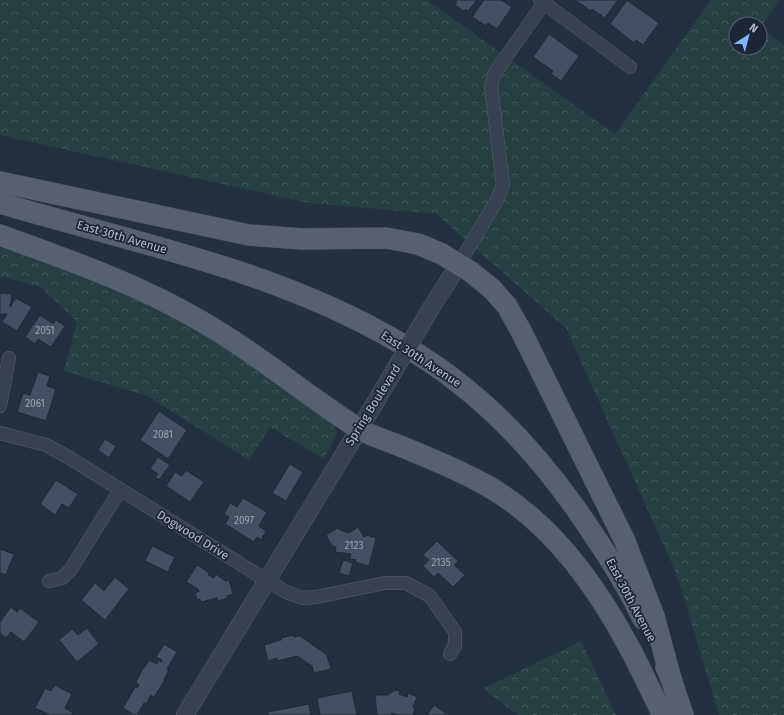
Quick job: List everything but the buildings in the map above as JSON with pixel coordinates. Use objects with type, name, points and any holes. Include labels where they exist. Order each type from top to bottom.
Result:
[{"type":"main road","points":[[0,182],[249,235],[302,240],[386,238],[418,244],[442,254],[492,289],[506,306],[521,331],[624,539],[654,616],[671,679]]},
{"type":"main road","name":"East 30th Avenue","points":[[0,203],[134,240],[245,273],[330,306],[424,358],[456,380],[493,412],[529,450],[577,511],[620,576],[639,612],[671,679],[684,715]]},
{"type":"main road","points":[[0,235],[110,276],[155,296],[242,347],[358,429],[452,468],[486,485],[513,503],[542,527],[582,574],[606,609],[629,647],[662,715]]},
{"type":"street","points":[[543,1],[630,67]]},
{"type":"street","name":"Spring Boulevard","points":[[185,715],[497,200],[503,185],[490,86],[494,74],[543,1]]},
{"type":"street","points":[[0,406],[9,358]]},
{"type":"street","name":"Dogwood Drive","points":[[0,433],[46,445],[68,457],[266,580],[286,592],[302,598],[316,597],[385,583],[406,582],[430,596],[455,632],[455,645],[450,654]]},
{"type":"street","points":[[49,581],[62,578],[71,569],[120,490]]},
{"type":"green space","points":[[0,0],[427,0],[615,134],[711,0],[780,0],[768,16],[728,16],[728,56],[768,56],[768,33],[784,45],[784,715],[719,715],[677,575],[566,328],[436,214],[308,203],[0,135]]},
{"type":"green space","points":[[0,244],[137,298],[166,312],[220,343],[331,420],[337,433],[324,459],[270,427],[249,460],[147,396],[64,371],[77,322],[41,287],[0,276]]},
{"type":"green space","points":[[581,641],[616,715],[518,715],[483,689]]}]
